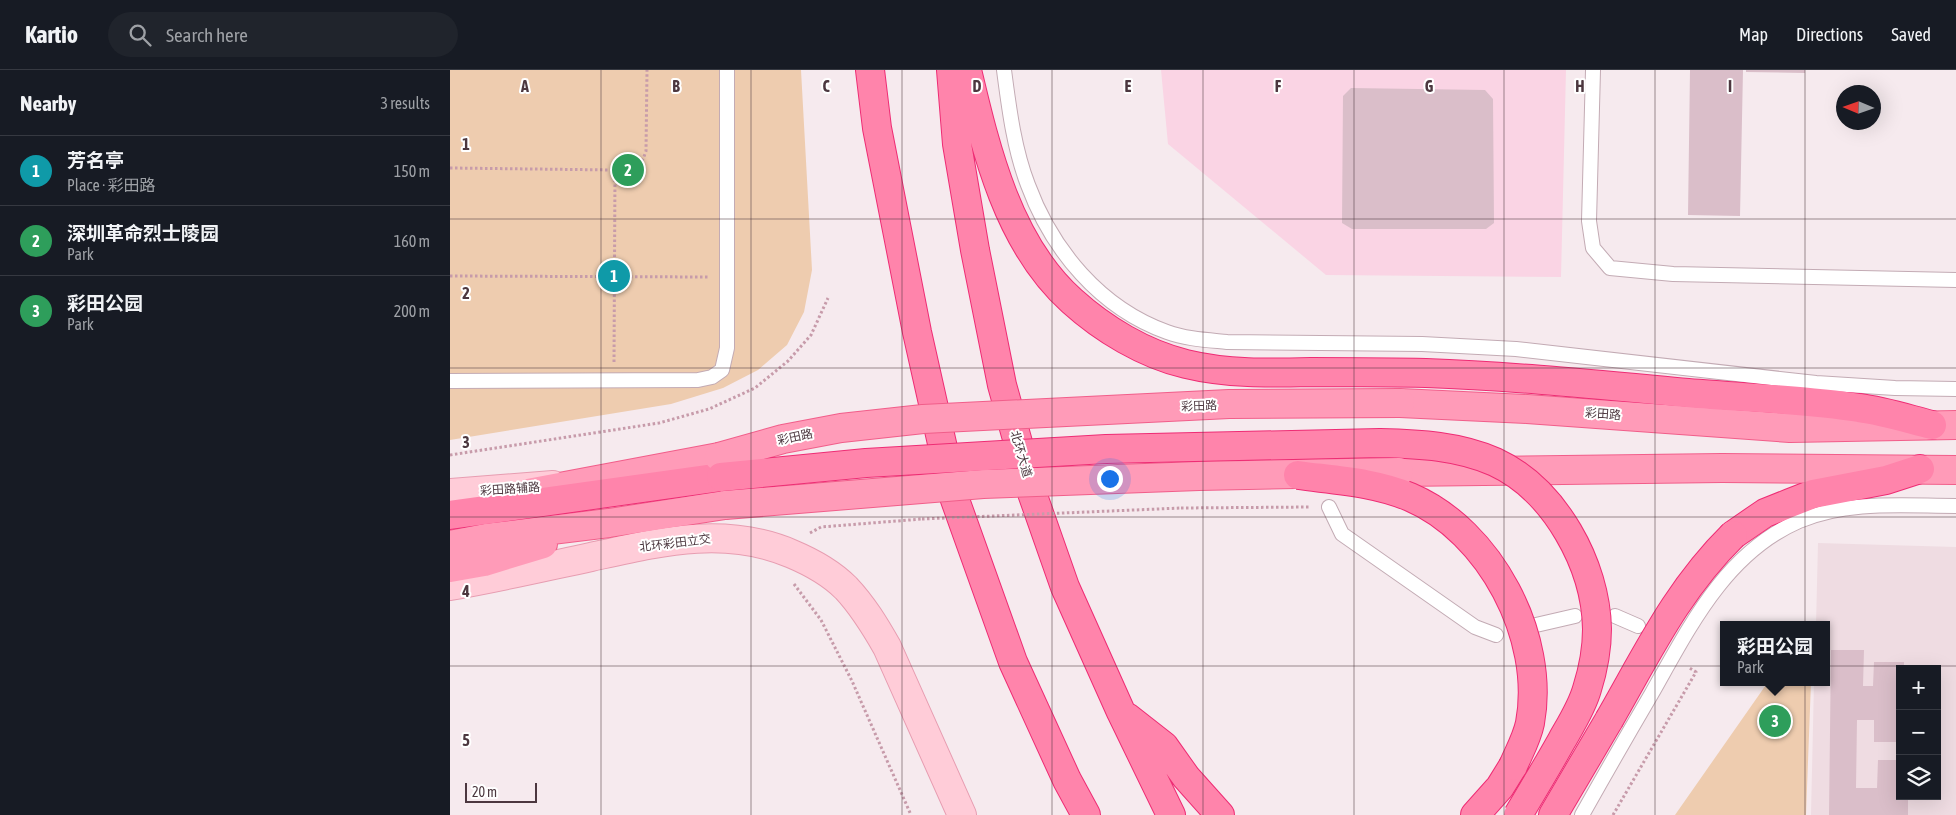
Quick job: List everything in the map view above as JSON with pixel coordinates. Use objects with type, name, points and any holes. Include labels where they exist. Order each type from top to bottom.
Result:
[{"type":"highway","points":[[870,70],[877,128],[917,332],[954,497],[1013,662],[1067,780],[1086,815]]},
{"type":"highway","name":"北环大道","points":[[951,70],[957,144],[975,250],[1002,385],[1032,493],[1065,587],[1121,712],[1171,815]]},
{"type":"highway","points":[[967,70],[997,180],[1012,218],[1030,252],[1070,299],[1092,318],[1119,335],[1161,356],[1210,369],[1259,373],[1382,372],[1539,378],[1861,408],[1944,425]]},
{"type":"highway","points":[[450,515],[720,467],[866,463],[1106,448],[1370,443],[1420,444],[1462,450],[1496,463],[1524,481],[1551,507],[1568,532],[1583,561],[1592,597],[1597,629],[1594,661],[1586,690],[1573,721],[1518,815]]},
{"type":"highway","points":[[1553,815],[1687,586],[1702,567],[1733,536],[1765,513],[1814,494],[1886,480],[1920,469]]},
{"type":"highway","points":[[1298,475],[1368,484],[1409,497],[1439,512],[1459,527],[1486,559],[1503,587],[1516,613],[1528,649],[1532,706],[1529,725],[1513,766],[1500,787],[1476,815]]},
{"type":"highway","points":[[1121,712],[1164,746],[1186,777],[1220,815]]},
{"type":"main road","name":"彩田路","points":[[450,510],[570,484],[720,467],[783,439],[822,431],[923,419],[1229,404],[1400,403],[1536,410],[1790,428],[1944,425]]},
{"type":"main road","points":[[450,545],[486,538],[610,523],[724,506],[983,484],[1199,476],[1399,472],[1722,468],[1956,470]]},
{"type":"main road","name":"彩田路辅路","points":[[450,494],[570,484]]},
{"type":"main road","points":[[450,568],[484,562],[610,523]]},
{"type":"main road","name":"北环彩田立交","points":[[450,586],[653,544],[708,538],[744,539],[774,546],[804,559],[822,569],[844,587],[860,604],[874,625],[887,647],[962,815]]},
{"type":"lane","points":[[450,380],[698,380],[712,377],[722,370],[727,348],[727,70]]},
{"type":"lane","points":[[1004,70],[1008,105],[1016,143],[1027,183],[1040,216],[1064,253],[1086,281],[1114,304],[1143,322],[1168,332],[1194,339],[1227,342],[1467,346],[1516,349],[1816,383],[1895,388],[1956,389]]},
{"type":"lane","points":[[1593,70],[1589,221],[1593,248],[1610,268],[1673,274],[1956,280]]},
{"type":"lane","points":[[1329,506],[1342,534],[1475,627],[1496,635]]},
{"type":"lane","points":[[1582,815],[1678,648],[1715,588],[1739,562],[1771,537],[1798,521],[1823,514],[1865,507],[1956,506]]},
{"type":"lane","points":[[1536,625],[1575,616]]},
{"type":"lane","points":[[1615,616],[1638,626]]},
{"type":"path","points":[[450,168],[629,170],[638,167],[643,162],[646,152],[647,70]]},
{"type":"path","points":[[614,380],[615,170]]},
{"type":"path","points":[[450,276],[727,277]]},
{"type":"path","points":[[450,455],[659,422],[709,409],[755,388],[788,361],[811,334],[828,298]]},
{"type":"path","points":[[806,536],[812,530],[821,527],[951,518],[1182,508],[1311,507]]},
{"type":"path","points":[[792,582],[821,620],[843,663],[911,815]]},
{"type":"path","points":[[1613,815],[1696,672],[1685,665]]},
{"type":"shaded area","points":[[450,70],[801,70],[812,270],[804,312],[787,345],[758,370],[723,388],[671,404],[450,440]]},
{"type":"shaded area","points":[[1161,70],[1566,70],[1561,277],[1326,275],[1168,144]]},
{"type":"shaded area","points":[[1818,543],[1956,547],[1956,815],[1811,815],[1814,686],[1830,686],[1830,621],[1816,621]]},
{"type":"shaded area","points":[[1765,686],[1811,686],[1806,815],[1675,815]]},
{"type":"building","points":[[1690,70],[1743,70],[1740,216],[1688,215]]},
{"type":"building","points":[[1746,70],[1805,70],[1805,73],[1746,72]]},
{"type":"building","points":[[1351,88],[1485,90],[1493,99],[1494,223],[1486,229],[1352,229],[1342,223],[1343,96]]},
{"type":"building","points":[[1831,650],[1864,650],[1863,686],[1873,686],[1874,662],[1904,662],[1904,665],[1896,665],[1896,742],[1874,742],[1874,720],[1857,720],[1856,788],[1877,788],[1878,760],[1896,760],[1896,800],[1908,800],[1908,815],[1829,815]]},
{"type":"place","name":"深圳革命烈士陵园","points":[[628,170]]},
{"type":"place","name":"芳名亭","points":[[614,276]]},
{"type":"place","name":"彩田公园","points":[[1775,721]]}]
